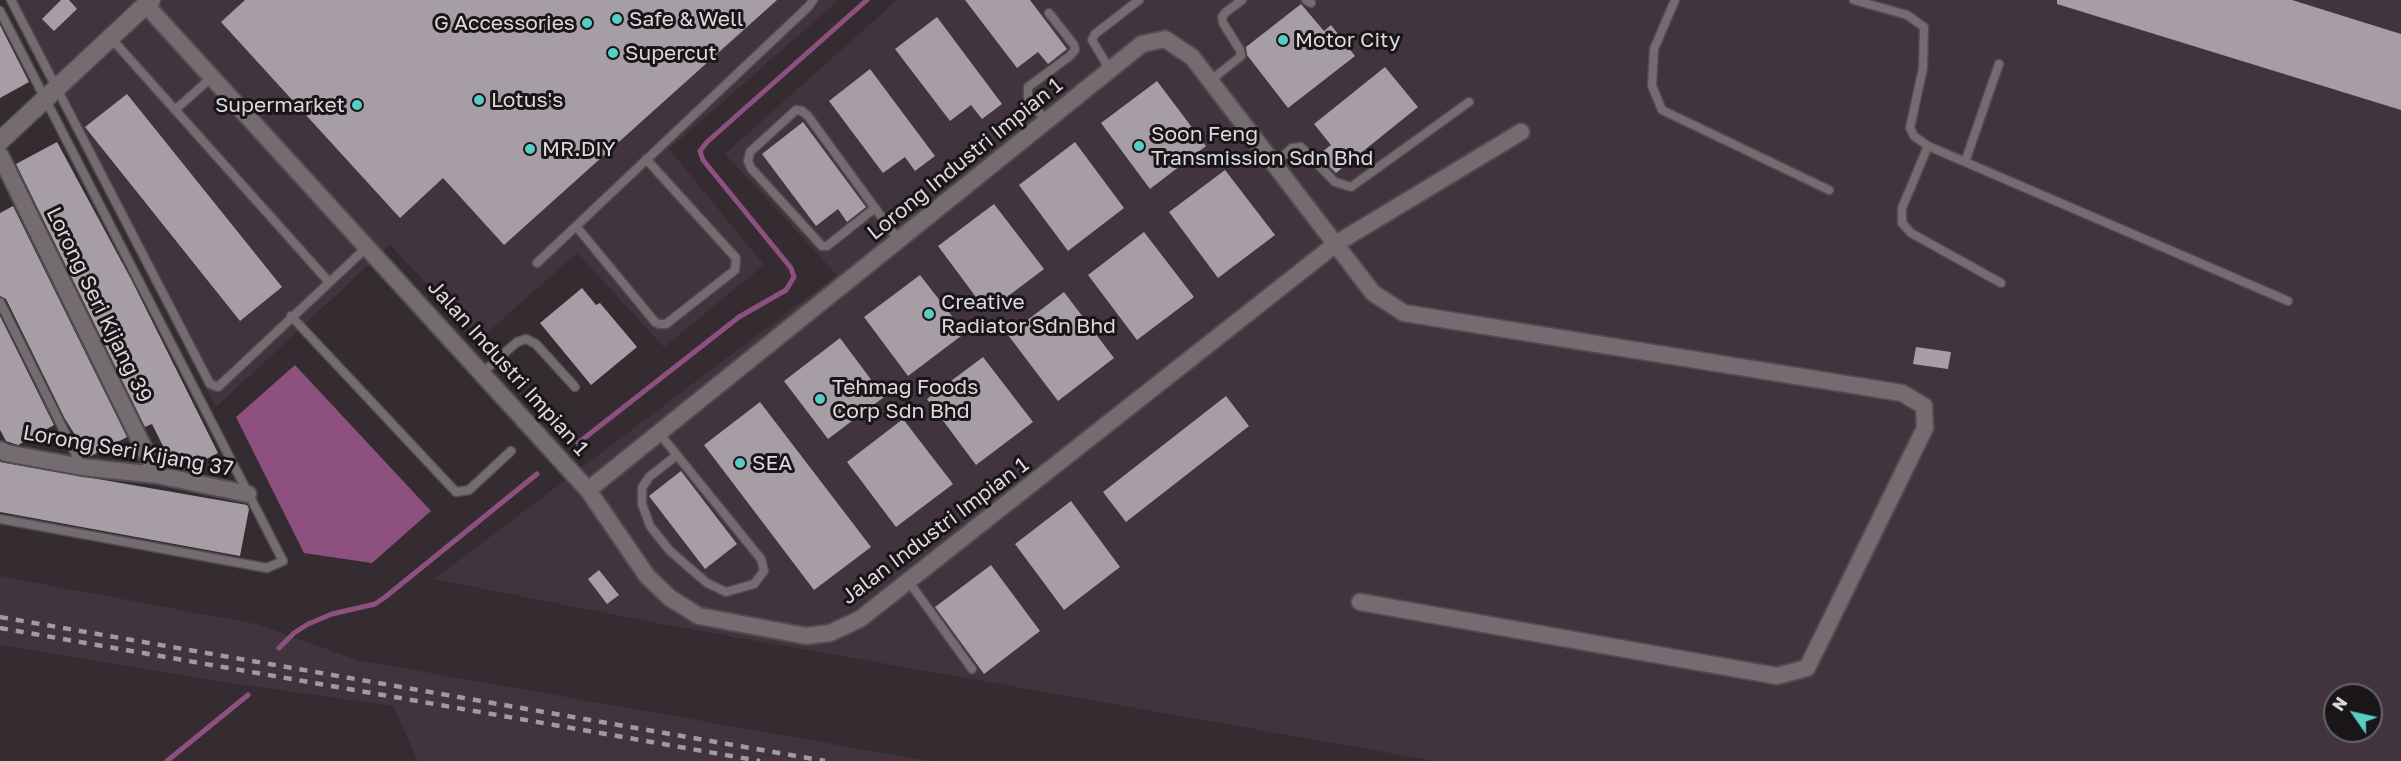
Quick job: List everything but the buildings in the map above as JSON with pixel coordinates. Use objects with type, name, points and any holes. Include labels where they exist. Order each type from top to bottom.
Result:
[{"type":"street","points":[[0,141],[149,2]]},
{"type":"street","name":"Jalan Industri Impian 1","points":[[149,2],[212,77],[588,490],[647,576],[670,598],[699,616],[806,636],[830,633],[860,619],[1337,243],[1521,132]]},
{"type":"street","name":"Lorong Industri Impian 1","points":[[588,490],[1142,44],[1166,39],[1192,57],[1337,243],[1373,293],[1404,313],[1902,393],[1924,406],[1924,428],[1807,668],[1777,676],[1360,602]]},
{"type":"street","name":"Lorong Seri Kijang 39","points":[[0,155],[157,475]]},
{"type":"street","name":"Lorong Seri Kijang 37","points":[[1,451],[82,467],[157,475],[248,494]]},
{"type":"lane","points":[[0,519],[267,568],[283,561],[50,92],[11,0]]},
{"type":"lane","points":[[537,263],[813,0]]},
{"type":"lane","points":[[1110,70],[1092,40],[1095,34],[1139,0]]},
{"type":"lane","points":[[1210,81],[1241,56],[1222,17],[1242,0]]},
{"type":"lane","points":[[1675,0],[1654,49],[1652,86],[1662,110],[1829,190]]},
{"type":"lane","points":[[1854,0],[1907,15],[1924,27],[1923,68],[1910,128],[1914,136],[1928,146],[2288,301]]},
{"type":"lane","points":[[0,11],[50,92],[210,384],[218,387],[367,247]]},
{"type":"lane","points":[[1047,122],[1028,98],[1028,87],[1075,50],[1074,45],[1049,13]]},
{"type":"lane","points":[[110,37],[329,282]]},
{"type":"lane","points":[[1965,162],[1999,64]]},
{"type":"lane","points":[[175,110],[212,77]]},
{"type":"lane","points":[[1275,163],[1292,148],[1301,147],[1335,182],[1351,187],[1469,102]]},
{"type":"lane","points":[[875,208],[827,246],[822,246],[751,168],[748,161],[750,152],[796,110],[802,111],[875,208],[899,241]]},
{"type":"lane","points":[[1928,146],[1902,208],[1902,224],[1911,233],[2001,283]]},
{"type":"lane","points":[[576,226],[659,324],[666,324],[735,270],[736,258],[646,159]]},
{"type":"lane","points":[[0,302],[82,467]]},
{"type":"lane","points":[[291,316],[456,492],[469,490],[511,452]]},
{"type":"lane","points":[[482,373],[517,342],[526,339],[536,344],[575,387]]},
{"type":"lane","points":[[659,433],[677,455],[761,559],[764,571],[754,584],[726,592],[707,583],[670,551],[650,526],[642,504],[642,488],[649,477],[677,455]]},
{"type":"lane","points":[[909,582],[972,669]]},
{"type":"shaded area","points":[[5,0],[839,0],[669,149],[764,265],[664,347],[577,253],[480,339],[390,245],[216,407]]},
{"type":"shaded area","points":[[897,0],[2401,0],[2401,761],[1435,761],[666,625],[434,579],[837,275],[725,154]]},
{"type":"shaded area","points":[[295,365],[431,511],[372,563],[304,553],[236,417]]},
{"type":"shaded area","points":[[0,576],[256,624],[357,660],[929,761],[418,761],[393,706],[217,681],[0,645]]},
{"type":"waterway","points":[[578,443],[739,317],[786,290],[794,277],[791,268],[703,160],[700,151],[707,142],[867,0]]},
{"type":"waterway","points":[[279,648],[294,633],[308,624],[332,614],[375,604],[384,598],[537,474]]},
{"type":"waterway","points":[[167,761],[248,695]]},
{"type":"railway","points":[[0,617],[825,761]]},
{"type":"railway","points":[[0,628],[760,761]]},
{"type":"place","name":"Safe & Well","points":[[617,19]]},
{"type":"place","name":"G Accessories","points":[[587,23]]},
{"type":"place","name":"Motor City","points":[[1283,40]]},
{"type":"place","name":"Supercut","points":[[613,53]]},
{"type":"place","name":"Lotus's","points":[[479,100]]},
{"type":"place","name":"Supermarket","points":[[357,105]]},
{"type":"place","name":"Soon Feng Transmission Sdn Bhd","points":[[1139,146]]},
{"type":"place","name":"MR.DIY","points":[[530,149]]},
{"type":"place","name":"Creative Radiator Sdn Bhd","points":[[929,314]]},
{"type":"place","name":"Tehmag Foods Corp Sdn Bhd","points":[[820,399]]},
{"type":"place","name":"SEA","points":[[740,463]]}]
